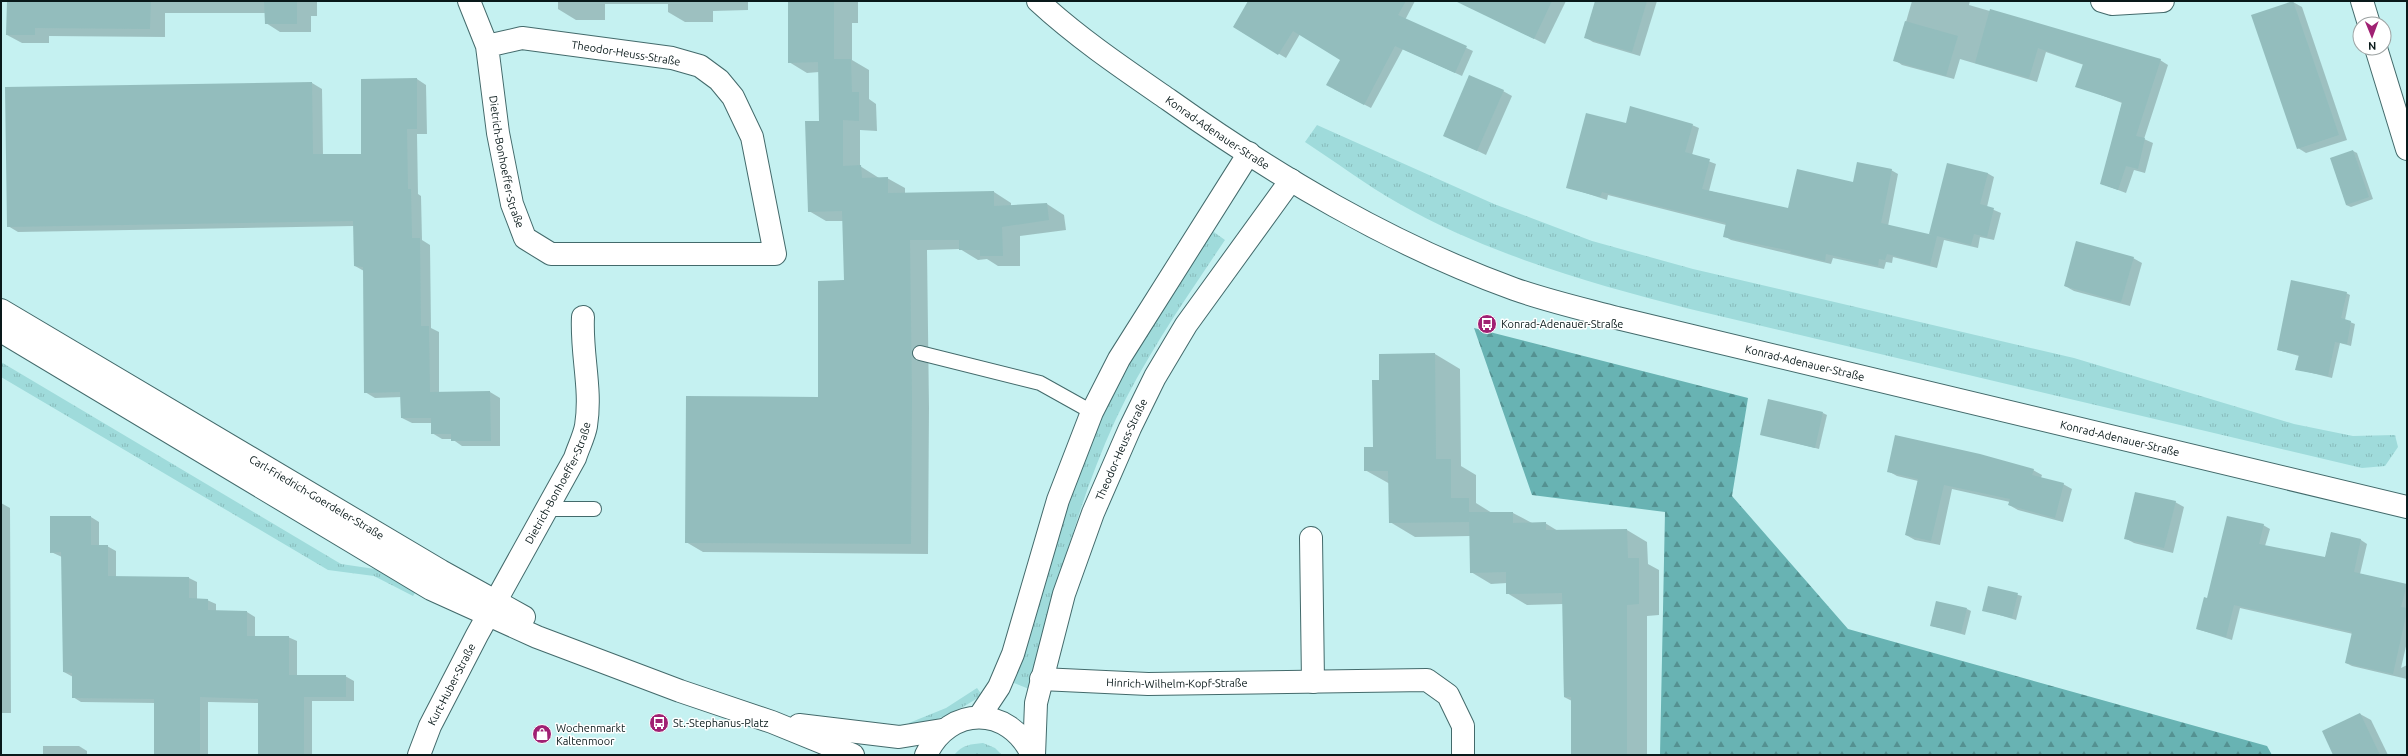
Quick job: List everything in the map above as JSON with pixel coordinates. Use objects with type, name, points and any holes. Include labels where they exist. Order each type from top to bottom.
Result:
[{"type":"street","name":"Dietrich-Bonhoeffer-Straße","points":[[470,1],[487,46],[498,133],[512,204],[525,238],[550,254],[775,254]]},
{"type":"street","name":"Konrad-Adenauer-Straße","points":[[1038,1],[1119,65],[1202,124],[1340,210],[1399,241],[1515,289],[1576,307],[2407,507]]},
{"type":"street","points":[[2102,1],[2112,4],[2163,1]]},
{"type":"street","points":[[2362,1],[2367,16]]},
{"type":"street","name":"Theodor-Heuss-Straße","points":[[487,46],[522,38],[672,58],[700,66],[719,80],[733,96],[752,137],[775,254]]},
{"type":"street","points":[[2379,56],[2402,115],[2407,148]]},
{"type":"street","points":[[979,717],[999,687],[1013,654],[1058,500],[1092,412],[1119,359],[1249,153]]},
{"type":"street","name":"Theodor-Heuss-Straße","points":[[1033,755],[1036,703],[1064,594],[1093,512],[1130,428],[1155,377],[1186,325],[1291,180]]},
{"type":"street","name":"Carl-Friedrich-Goerdeler-Straße","points":[[1,310],[434,567],[492,608],[537,637],[772,722],[853,755]]},
{"type":"street","name":"Dietrich-Bonhoeffer-Straße","points":[[492,608],[575,458],[586,427],[588,398],[587,372],[582,340],[584,317]]},
{"type":"street","name":"Carl-Friedrich-Goerdeler-Straße","points":[[1,331],[431,589],[492,608]]},
{"type":"street","points":[[1312,538],[1312,682]]},
{"type":"street","name":"Kurt-Huber-Straße","points":[[419,755],[430,726],[492,608]]},
{"type":"street","name":"Hinrich-Wilhelm-Kopf-Straße","points":[[1041,679],[1148,684],[1427,680],[1448,695],[1463,726],[1463,755]]},
{"type":"street","name":"Theodor-Heuss-Straße","points":[[926,755],[932,742],[942,730],[959,720],[979,717],[997,720],[1014,728],[1026,742],[1033,755]]},
{"type":"street","name":"Carl-Friedrich-Goerdeler-Straße","points":[[772,722],[899,737],[942,730]]},
{"type":"lane","points":[[920,353],[1040,383],[1092,412]]},
{"type":"lane","points":[[546,509],[594,509]]},
{"type":"green space","points":[[1317,125],[1494,204],[1592,241],[1693,269],[2074,358],[2294,424],[2353,436],[2395,435],[2398,447],[2385,466],[2362,468],[1690,309],[1578,278],[1504,253],[1468,238],[1386,196],[1305,142]]},
{"type":"green space","points":[[1211,230],[1225,240],[1181,306],[1139,374],[1115,421],[1101,453],[1077,519],[1029,689],[1014,683],[1066,503],[1125,361]]},
{"type":"green space","points":[[1474,328],[1748,398],[1732,496],[1848,629],[2267,746],[2272,755],[1660,755],[1665,512],[1532,495]]},
{"type":"green space","points":[[1,362],[341,564],[382,570],[417,590],[413,596],[374,576],[328,570],[1,377]]},
{"type":"green space","points":[[977,688],[982,695],[965,706],[937,719],[908,727],[909,723],[946,708]]},
{"type":"green space","points":[[983,743],[995,748],[1002,755],[954,755],[960,749],[967,746]]},
{"type":"building","points":[[7,1],[151,1],[150,29],[35,28],[35,35],[6,35]]},
{"type":"building","points":[[264,1],[297,1],[297,24],[265,24]]},
{"type":"building","points":[[788,1],[834,1],[834,59],[851,59],[852,92],[859,92],[859,121],[843,120],[843,166],[861,165],[862,178],[888,177],[888,193],[994,191],[994,206],[1047,203],[1049,220],[1002,227],[1003,256],[980,256],[980,250],[959,250],[959,240],[910,240],[912,397],[911,544],[685,543],[686,396],[818,397],[818,281],[844,280],[842,211],[808,212],[805,121],[819,121],[818,62],[788,63]]},
{"type":"building","points":[[1248,1],[1406,1],[1398,15],[1467,46],[1455,73],[1395,46],[1364,105],[1326,85],[1340,60],[1293,31],[1278,55],[1233,27]]},
{"type":"building","points":[[1455,1],[1552,1],[1534,39]]},
{"type":"building","points":[[1595,1],[1647,1],[1632,52],[1584,38]]},
{"type":"building","points":[[2293,1],[2339,135],[2297,149],[2251,15]]},
{"type":"building","points":[[1990,9],[2161,59],[2136,136],[2145,138],[2138,169],[2126,166],[2118,190],[2100,184],[2122,102],[2075,87],[2083,64],[2038,48],[2029,78],[1975,63]]},
{"type":"building","points":[[1905,21],[1958,36],[1946,76],[1893,61]]},
{"type":"building","points":[[1469,75],[1504,90],[1477,151],[1443,136]]},
{"type":"building","points":[[417,78],[417,129],[407,129],[408,189],[411,189],[412,238],[420,238],[421,326],[429,326],[430,392],[490,391],[491,441],[451,441],[451,434],[431,434],[431,418],[401,418],[400,392],[364,393],[363,267],[354,266],[353,221],[7,227],[5,87],[312,82],[313,154],[361,154],[361,79]]},
{"type":"building","points":[[1630,106],[1693,124],[1685,152],[1710,159],[1702,189],[1788,208],[1797,169],[1853,182],[1857,162],[1892,169],[1881,223],[1933,235],[1929,234],[1947,163],[1988,173],[1980,204],[1994,208],[1987,237],[1974,234],[1971,245],[1937,236],[1930,265],[1887,254],[1885,260],[1879,259],[1878,266],[1826,254],[1825,261],[1790,253],[1791,251],[1723,237],[1726,223],[1602,192],[1600,197],[1566,188],[1586,113],[1626,123]]},
{"type":"building","points":[[2353,150],[2369,197],[2346,205],[2330,158]]},
{"type":"building","points":[[2076,241],[2134,257],[2121,302],[2064,286]]},
{"type":"building","points":[[2291,280],[2347,292],[2341,318],[2351,321],[2347,344],[2335,342],[2328,376],[2295,370],[2299,355],[2277,350]]},
{"type":"building","points":[[1435,353],[1436,459],[1451,459],[1451,498],[1469,498],[1469,522],[1389,523],[1388,471],[1364,471],[1364,447],[1373,447],[1372,380],[1379,380],[1379,354]]},
{"type":"building","points":[[1768,399],[1823,412],[1815,448],[1760,435]]},
{"type":"building","points":[[1895,435],[1980,454],[2034,469],[2032,475],[2064,483],[2055,518],[2008,505],[2010,499],[1944,485],[1931,541],[1905,535],[1918,479],[1887,472]]},
{"type":"building","points":[[2135,492],[2176,501],[2164,548],[2124,539]]},
{"type":"building","points":[[1469,512],[1513,512],[1513,523],[1546,522],[1546,530],[1627,529],[1628,558],[1639,558],[1639,604],[1627,605],[1627,755],[1571,755],[1571,697],[1564,697],[1562,593],[1506,594],[1506,572],[1470,573]]},
{"type":"building","points":[[50,516],[91,516],[91,545],[108,545],[108,576],[189,577],[189,598],[208,599],[208,610],[247,611],[247,636],[289,636],[289,675],[346,675],[346,697],[304,697],[304,755],[258,755],[258,699],[200,697],[200,755],[154,755],[154,699],[72,698],[72,673],[63,672],[61,552],[50,553]]},
{"type":"building","points":[[2227,516],[2264,524],[2259,544],[2325,557],[2331,532],[2361,539],[2354,572],[2407,584],[2401,607],[2407,608],[2407,611],[2393,674],[2345,663],[2352,632],[2234,605],[2226,637],[2196,629],[2204,597],[2207,598]]},
{"type":"building","points":[[1988,586],[2018,593],[2012,618],[1982,611]]},
{"type":"building","points":[[1936,601],[1967,608],[1961,633],[1930,626]]},
{"type":"building","points":[[2360,713],[2380,755],[2333,755],[2322,731]]},
{"type":"place","name":"Konrad-Adenauer-Straße","points":[[1487,324]]},
{"type":"place","name":"St.-Stephanus-Platz","points":[[659,723]]},
{"type":"place","name":"Wochenmarkt Kaltenmoor","points":[[542,734]]}]
